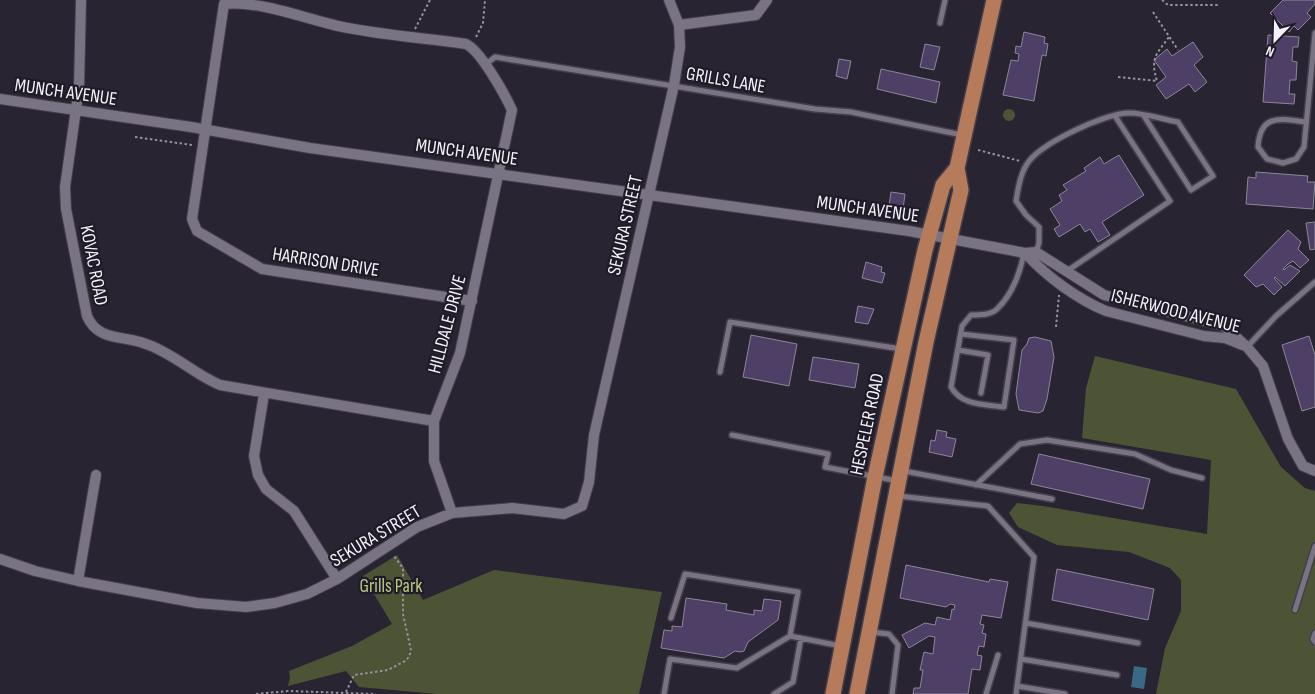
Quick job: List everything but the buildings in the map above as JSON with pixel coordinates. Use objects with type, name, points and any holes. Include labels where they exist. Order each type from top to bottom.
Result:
[{"type":"main road","name":"HESPELER ROAD","points":[[857,694],[926,342],[961,190],[957,168],[994,0]]},
{"type":"main road","name":"HESPELER ROAD","points":[[832,694],[875,477],[929,234],[943,185],[957,168]]},
{"type":"street","name":"KOVAC ROAD","points":[[81,0],[78,88],[65,187],[66,209],[87,316],[91,325],[106,336],[145,343],[162,351],[193,372],[220,385],[264,394],[434,421]]},
{"type":"street","name":"HARRISON DRIVE","points":[[414,36],[338,26],[270,6],[236,0],[224,4],[192,219],[197,231],[262,269],[472,301]]},
{"type":"street","points":[[669,0],[679,25],[756,15],[767,0]]},
{"type":"street","name":"SEKURA STREET","points":[[0,559],[35,571],[78,581],[197,603],[246,607],[274,603],[307,594],[337,579],[417,527],[452,512],[512,508],[564,514],[582,506],[589,482],[594,435],[674,85],[680,47],[679,25]]},
{"type":"street","points":[[414,36],[471,46]]},
{"type":"street","name":"HILLDALE DRIVE","points":[[452,512],[434,461],[434,421],[460,353],[512,110],[485,65],[471,46]]},
{"type":"street","name":"MUNCH AVENUE","points":[[0,100],[205,129],[310,148],[649,193],[929,234]]},
{"type":"street","points":[[929,234],[1025,253],[1036,252]]},
{"type":"street","name":"ISHERWOOD AVENUE","points":[[1036,252],[1104,296],[1224,326],[1248,347],[1263,366],[1288,439],[1304,466],[1315,471]]},
{"type":"street","name":"ISHERWOOD AVENUE","points":[[1025,253],[1038,267],[1094,306],[1195,333],[1225,338],[1248,347]]},
{"type":"street","points":[[264,394],[254,456],[258,475],[266,489],[294,511],[337,579]]},
{"type":"street","points":[[78,581],[96,475]]},
{"type":"lane","points":[[940,23],[945,0]]},
{"type":"lane","points":[[1306,122],[1276,119],[1266,124],[1259,133],[1258,147],[1267,159],[1283,163],[1296,159],[1304,147],[1315,33]]},
{"type":"lane","name":"GRILLS LANE","points":[[485,65],[495,56],[815,109],[851,112],[964,136]]},
{"type":"lane","points":[[1036,252],[1039,243],[1039,227],[1026,216],[1016,201],[1019,184],[1028,163],[1072,131],[1096,121],[1128,113],[1178,122],[1213,176],[1191,190],[1144,116]]},
{"type":"lane","points":[[1066,271],[1170,201],[1115,116]]},
{"type":"lane","points":[[961,334],[1014,340],[1004,407],[968,402],[956,395],[950,387],[962,326],[971,316],[985,314],[997,309],[1019,277],[1025,253]]},
{"type":"lane","points":[[1248,347],[1276,316],[1315,282]]},
{"type":"lane","points":[[720,372],[730,322],[902,350]]},
{"type":"lane","points":[[958,350],[988,355],[981,393]]},
{"type":"lane","points":[[732,435],[828,454],[826,467],[875,477],[900,476],[976,485],[1052,499]]},
{"type":"lane","points":[[976,485],[1020,444],[1047,440],[1134,454],[1171,470],[1202,478]]},
{"type":"lane","points":[[896,496],[988,506],[1034,557],[1016,694]]},
{"type":"lane","points":[[1295,610],[1315,546]]},
{"type":"lane","points":[[671,618],[684,574],[798,592],[790,636]]},
{"type":"lane","points":[[1026,622],[1138,643]]},
{"type":"lane","points":[[869,632],[889,634],[898,645],[892,694]]},
{"type":"lane","points":[[1315,633],[1313,639],[1315,642]]},
{"type":"lane","points":[[664,694],[670,659],[737,668],[790,636],[842,646]]},
{"type":"lane","points":[[774,694],[792,682],[801,638]]},
{"type":"lane","points":[[986,694],[998,655]]},
{"type":"lane","points":[[1021,659],[1117,675]]},
{"type":"lane","points":[[1017,686],[1065,694]]},
{"type":"path","points":[[414,36],[420,17],[430,0]]},
{"type":"path","points":[[471,46],[483,23],[485,0]]},
{"type":"path","points":[[1162,0],[1168,5],[1218,5]]},
{"type":"path","points":[[1153,12],[1178,50]]},
{"type":"path","points":[[1118,77],[1157,81],[1152,65],[1154,56],[1169,37]]},
{"type":"path","points":[[135,137],[190,144]]},
{"type":"path","points":[[978,150],[1028,163]]},
{"type":"path","points":[[1056,327],[1059,292]]},
{"type":"path","points":[[346,692],[354,675],[388,670],[409,657],[411,650],[403,614],[403,568],[394,556]]},
{"type":"path","points":[[256,694],[288,690],[376,694]]},
{"type":"green space","points":[[1007,109],[1011,109],[1015,115],[1011,121],[1007,121],[1003,117],[1003,113]]},
{"type":"green space","points":[[1095,356],[1236,389],[1281,467],[1305,488],[1315,491],[1315,694],[1156,694],[1165,648],[1181,611],[1181,580],[1170,568],[1129,552],[1057,545],[1018,527],[1009,513],[1017,503],[1207,534],[1211,460],[1082,438],[1086,388]]},
{"type":"green space","name":"Grills Park","points":[[397,555],[423,600],[494,570],[662,592],[639,694],[437,694],[359,687],[346,671],[288,686],[289,671],[352,646],[392,624],[363,576]]},
{"type":"water","points":[[1134,666],[1147,668],[1144,689],[1131,687]]}]
